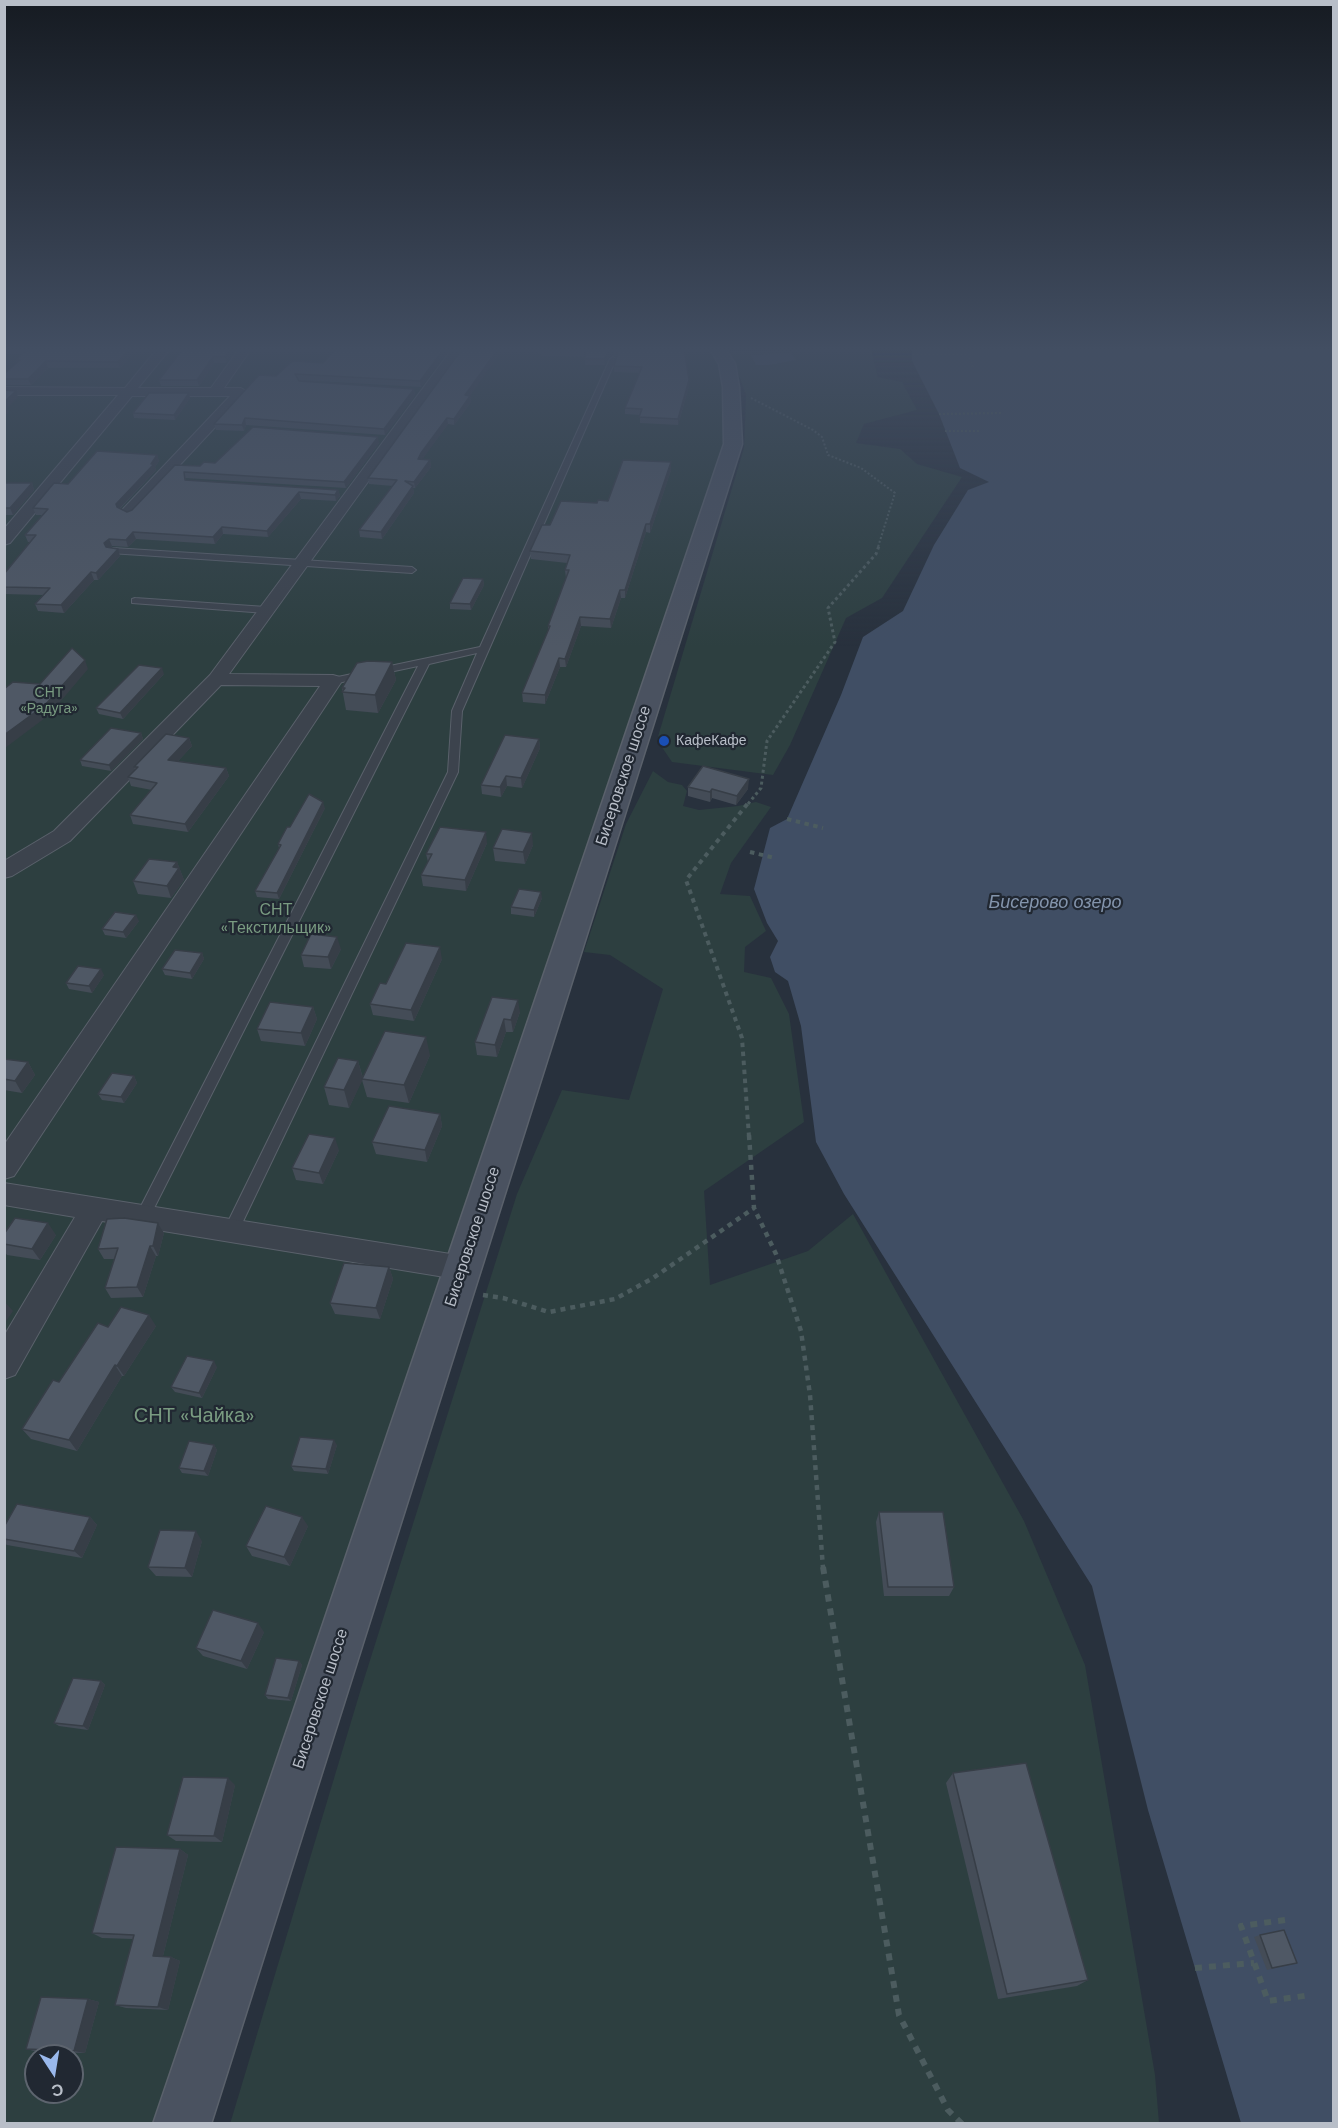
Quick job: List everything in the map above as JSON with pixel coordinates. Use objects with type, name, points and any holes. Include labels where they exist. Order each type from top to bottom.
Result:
[{"type":"main road","name":"Бисеровское шоссе","points":[[182,2124],[732,448]]},
{"type":"street","points":[[4,540],[81,448]]},
{"type":"street","points":[[128,512],[188,448]]},
{"type":"street","points":[[4,871],[62,836],[216,679],[301,563],[378,448]]},
{"type":"street","points":[[216,679],[333,681]]},
{"type":"street","points":[[4,1168],[333,681]]},
{"type":"street","points":[[4,1194],[232,1230],[459,1280]]},
{"type":"street","points":[[4,1365],[95,1208]]},
{"type":"lane","points":[[232,1230],[453,772],[457,711],[573,448]]},
{"type":"lane","points":[[113,551],[412,570]]},
{"type":"lane","points":[[135,601],[266,610]]},
{"type":"lane","points":[[333,681],[484,649]]},
{"type":"lane","points":[[142,1216],[425,662]]},
{"type":"path","points":[[826,448],[828,456],[861,468],[895,493],[876,554],[828,608],[835,642],[767,741],[760,788],[686,880],[742,1038],[754,1208],[776,1254],[801,1331],[810,1395],[823,1572],[899,2015],[948,2110],[962,2124]]},
{"type":"path","points":[[787,819],[822,828]]},
{"type":"path","points":[[750,852],[775,858]]},
{"type":"path","points":[[459,1280],[503,1298],[549,1312],[615,1299],[652,1278],[754,1208]]},
{"type":"path","points":[[1285,1920],[1241,1926],[1268,2001],[1311,1995]]},
{"type":"path","points":[[1195,1968],[1254,1963]]},
{"type":"green space","points":[[5,448],[723,448],[153,2123],[5,2124]]},
{"type":"green space","points":[[744,448],[895,448],[900,449],[917,464],[962,477],[882,598],[846,618],[790,745],[773,775],[672,762],[657,740]]},
{"type":"green space","points":[[653,771],[668,782],[682,785],[687,791],[683,806],[699,810],[756,802],[771,807],[731,863],[720,894],[750,896],[766,931],[745,947],[744,972],[771,978],[789,1014],[804,1122],[704,1191],[710,1285],[808,1251],[853,1214],[1024,1521],[1085,1665],[1155,2075],[1159,2123],[230,2124],[360,1692],[517,1194],[562,1090],[629,1100],[663,989],[610,955],[584,952],[626,824]]},
{"type":"water","name":"Бисерово озеро","points":[[952,448],[1333,448],[1333,2123],[1241,2123],[1148,1810],[1092,1586],[844,1194],[816,1142],[801,1026],[788,981],[775,972],[770,957],[778,941],[767,923],[754,889],[770,828],[787,819],[841,695],[863,637],[903,611],[934,545],[968,490],[989,482],[960,468]]},
{"type":"building","points":[[231,448],[369,448],[344,482],[184,472],[185,480],[338,490],[335,495],[299,492],[267,531],[222,527],[213,537],[133,532],[126,540],[109,539],[104,543],[106,547],[118,549],[96,573],[91,572],[61,605],[35,604],[50,588],[4,587],[4,574],[36,535],[25,535],[48,509],[33,508],[54,483],[68,484],[97,451],[157,455],[151,464],[154,464],[116,504],[117,507],[127,512],[132,510],[175,465],[200,466],[204,462],[215,463]]},
{"type":"building","points":[[390,448],[424,448],[418,459],[430,460],[414,482],[405,481],[413,486],[381,532],[359,530],[397,480],[368,478]]},
{"type":"building","points":[[623,460],[671,462],[650,524],[646,524],[625,590],[620,590],[610,619],[580,617],[565,659],[559,658],[545,695],[522,693],[550,626],[548,626],[569,570],[565,570],[570,555],[530,551],[542,525],[550,525],[561,501],[597,503],[598,500],[608,501]]},
{"type":"building","points":[[4,483],[32,483],[10,508],[4,508]]},
{"type":"building","points":[[463,578],[483,579],[470,604],[450,603]]},
{"type":"building","points":[[72,648],[85,660],[45,705],[4,735],[4,689],[13,682],[40,684]]},
{"type":"building","points":[[392,662],[375,695],[342,692],[345,688],[342,688],[357,663]]},
{"type":"building","points":[[139,665],[162,668],[120,713],[96,708]]},
{"type":"building","points":[[111,728],[141,733],[109,765],[80,760]]},
{"type":"building","points":[[166,734],[189,738],[168,760],[226,768],[185,824],[130,815],[157,783],[128,777],[138,767],[134,767]]},
{"type":"building","points":[[505,735],[539,739],[521,778],[506,776],[500,787],[481,785]]},
{"type":"building","points":[[703,766],[749,779],[737,796],[712,789],[710,792],[688,787]]},
{"type":"building","points":[[309,794],[323,802],[277,893],[255,891],[281,845],[278,844],[287,827],[290,827]]},
{"type":"building","points":[[440,827],[486,832],[465,880],[421,875],[432,854],[426,854]]},
{"type":"building","points":[[502,829],[532,833],[523,852],[493,848]]},
{"type":"building","points":[[149,859],[177,862],[173,867],[179,868],[167,886],[133,881]]},
{"type":"building","points":[[519,889],[541,892],[534,910],[511,907]]},
{"type":"building","points":[[115,912],[136,915],[123,932],[102,929]]},
{"type":"building","points":[[311,934],[337,937],[328,957],[301,955]]},
{"type":"building","points":[[406,943],[440,947],[411,1010],[370,1004],[380,983],[386,984]]},
{"type":"building","points":[[175,950],[202,953],[190,973],[162,969]]},
{"type":"building","points":[[78,966],[101,969],[89,986],[66,983]]},
{"type":"building","points":[[492,997],[518,1000],[511,1020],[504,1019],[495,1045],[475,1042]]},
{"type":"building","points":[[270,1002],[313,1007],[301,1033],[257,1029]]},
{"type":"building","points":[[385,1031],[426,1037],[404,1085],[362,1079]]},
{"type":"building","points":[[338,1058],[358,1061],[344,1090],[324,1087]]},
{"type":"building","points":[[4,1059],[28,1062],[15,1081],[4,1079]]},
{"type":"building","points":[[112,1073],[134,1076],[121,1097],[98,1094]]},
{"type":"building","points":[[389,1106],[440,1114],[425,1150],[372,1142]]},
{"type":"building","points":[[309,1134],[335,1138],[319,1173],[292,1168]]},
{"type":"building","points":[[15,1218],[48,1223],[32,1249],[4,1244],[4,1234]]},
{"type":"building","points":[[124,1218],[158,1223],[153,1246],[150,1246],[137,1287],[105,1288],[118,1248],[98,1249],[107,1219]]},
{"type":"building","points":[[344,1263],[389,1267],[376,1308],[330,1303]]},
{"type":"building","points":[[121,1307],[149,1315],[69,1440],[22,1429],[53,1380],[59,1382],[98,1323],[108,1327]]},
{"type":"building","points":[[187,1356],[214,1361],[199,1393],[171,1387]]},
{"type":"building","points":[[300,1437],[334,1440],[326,1469],[291,1466]]},
{"type":"building","points":[[189,1441],[214,1445],[204,1471],[179,1468]]},
{"type":"building","points":[[17,1504],[90,1517],[74,1551],[4,1539],[4,1527]]},
{"type":"building","points":[[266,1506],[302,1517],[284,1557],[246,1546]]},
{"type":"building","points":[[879,1512],[943,1512],[954,1587],[888,1587]]},
{"type":"building","points":[[160,1530],[196,1531],[185,1568],[148,1567]]},
{"type":"building","points":[[213,1610],[258,1623],[241,1661],[196,1648]]},
{"type":"building","points":[[276,1658],[299,1661],[288,1698],[265,1695]]},
{"type":"building","points":[[73,1678],[101,1681],[83,1726],[54,1723]]},
{"type":"building","points":[[1026,1763],[1088,1980],[1007,1994],[953,1773]]},
{"type":"building","points":[[183,1777],[228,1778],[214,1836],[167,1835]]},
{"type":"building","points":[[116,1847],[180,1849],[153,1956],[171,1957],[158,2007],[115,2005],[134,1935],[92,1933]]},
{"type":"building","points":[[1284,1930],[1297,1963],[1272,1968],[1260,1935]]},
{"type":"building","points":[[41,1997],[88,1999],[76,2044],[27,2044]]},
{"type":"place","name":"КафеКафе","points":[[664,741]]},
{"type":"park label","name":"СНТ «Радуга»","points":[[49,702]]},
{"type":"park label","name":"СНТ «Текстильщик»","points":[[276,920]]},
{"type":"park label","name":"СНТ «Чайка»","points":[[194,1417]]}]
